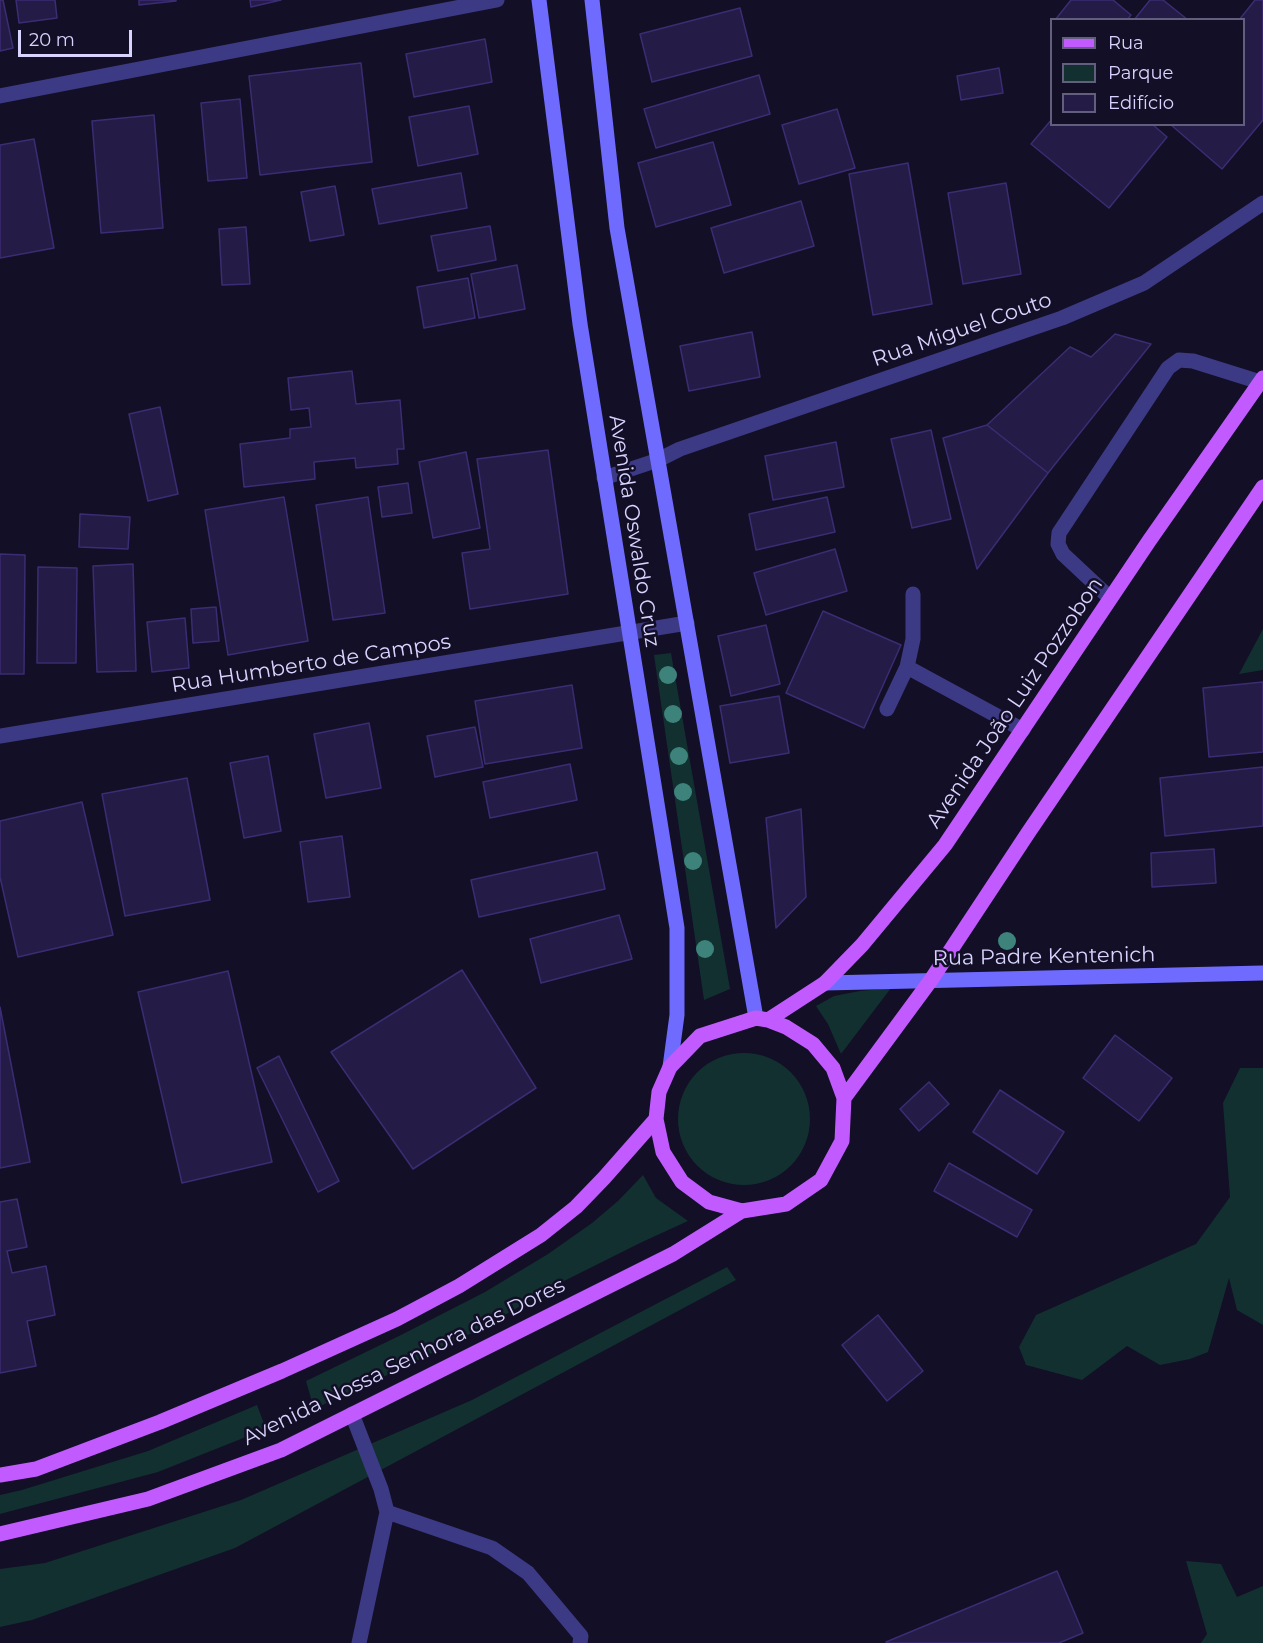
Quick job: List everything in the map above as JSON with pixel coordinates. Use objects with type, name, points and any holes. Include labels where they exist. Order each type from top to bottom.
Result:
[{"type":"main road","name":"Avenida João Luiz Pozzobon","points":[[762,1019],[825,982],[862,945],[945,845],[1110,598],[1262,380]]},
{"type":"main road","points":[[844,1098],[931,980],[1263,487]]},
{"type":"main road","points":[[762,1019],[786,1027],[813,1044],[833,1068],[844,1098],[842,1141],[821,1180],[786,1204],[742,1211],[709,1202],[682,1182],[663,1152],[656,1119],[659,1092],[670,1067],[700,1036],[762,1019]]},
{"type":"main road","name":"Avenida Nossa Senhora das Dores","points":[[0,1475],[36,1469],[160,1422],[386,1324],[459,1286],[541,1235],[576,1207],[656,1119]]},
{"type":"main road","name":"Avenida Nossa Senhora das Dores","points":[[0,1534],[148,1499],[281,1450],[673,1254],[742,1211]]},
{"type":"street","points":[[0,96],[497,0]]},
{"type":"street","name":"Avenida Oswaldo Cruz","points":[[539,0],[580,324],[677,928],[676,1015],[670,1067]]},
{"type":"street","name":"Avenida Oswaldo Cruz","points":[[592,0],[617,228],[687,623],[762,1019]]},
{"type":"street","name":"Rua Miguel Couto","points":[[604,477],[1062,318],[1144,283],[1263,203]]},
{"type":"street","points":[[1110,598],[1063,554],[1058,544],[1059,533],[1168,368],[1179,360],[1193,361],[1262,380]]},
{"type":"street","points":[[887,709],[907,667],[913,639],[913,594]]},
{"type":"street","name":"Rua Humberto de Campos","points":[[0,736],[687,623]]},
{"type":"street","points":[[907,667],[1023,730]]},
{"type":"street","name":"Rua Padre Kentenich","points":[[825,982],[1263,973]]},
{"type":"street","points":[[352,1414],[381,1489],[387,1512],[359,1643]]},
{"type":"street","points":[[387,1512],[492,1548],[528,1573],[581,1636],[580,1643]]},
{"type":"green space","points":[[1263,629],[1263,670],[1239,674]]},
{"type":"green space","points":[[671,653],[730,989],[704,1000],[654,655]]},
{"type":"green space","points":[[891,988],[841,1054],[828,1024],[816,1006],[834,996]]},
{"type":"green space","points":[[744,1053],[769,1058],[791,1072],[805,1094],[810,1119],[805,1144],[791,1166],[769,1180],[744,1185],[719,1180],[697,1166],[683,1144],[678,1119],[683,1094],[697,1072],[719,1058]]},
{"type":"green space","points":[[1240,1068],[1263,1068],[1263,1325],[1237,1310],[1229,1278],[1208,1352],[1190,1359],[1160,1365],[1127,1346],[1082,1380],[1026,1365],[1019,1347],[1036,1315],[1196,1244],[1230,1197],[1223,1103]]},
{"type":"green space","points":[[643,1175],[656,1198],[688,1221],[562,1282],[484,1327],[314,1409],[306,1381],[485,1292],[548,1254],[592,1223]]},
{"type":"green space","points":[[727,1267],[736,1280],[235,1548],[32,1620],[0,1627],[0,1569],[45,1563],[241,1500],[472,1400]]},
{"type":"green space","points":[[257,1405],[266,1429],[158,1472],[0,1514],[0,1495],[148,1451]]},
{"type":"green space","points":[[1186,1561],[1221,1564],[1237,1597],[1263,1586],[1263,1643],[1201,1643],[1207,1634]]},
{"type":"building","points":[[0,0],[3,0],[13,48],[0,51]]},
{"type":"building","points":[[16,0],[55,0],[57,18],[19,23]]},
{"type":"building","points":[[139,0],[176,0],[176,1],[139,5]]},
{"type":"building","points":[[250,0],[281,0],[251,7]]},
{"type":"building","points":[[1071,0],[1113,0],[1131,15],[1129,18],[1057,18]]},
{"type":"building","points":[[1150,0],[1163,0],[1186,18],[1136,18]]},
{"type":"building","points":[[1255,0],[1263,0],[1263,120],[1222,169],[1172,126],[1245,126],[1245,18],[1241,18]]},
{"type":"building","points":[[740,8],[752,56],[652,82],[640,34]]},
{"type":"building","points":[[485,39],[492,82],[414,97],[406,54]]},
{"type":"building","points":[[361,63],[372,162],[260,175],[249,76]]},
{"type":"building","points":[[999,68],[1003,93],[961,100],[957,76]]},
{"type":"building","points":[[759,75],[770,114],[656,148],[644,109]]},
{"type":"building","points":[[240,99],[247,178],[208,181],[201,103]]},
{"type":"building","points":[[469,106],[478,154],[418,166],[409,117]]},
{"type":"building","points":[[837,109],[855,168],[799,184],[782,125]]},
{"type":"building","points":[[154,115],[163,228],[101,233],[92,121]]},
{"type":"building","points":[[1050,121],[1050,126],[1154,126],[1167,137],[1109,208],[1031,144]]},
{"type":"building","points":[[34,139],[54,248],[0,258],[0,145]]},
{"type":"building","points":[[713,142],[731,205],[656,227],[638,163]]},
{"type":"building","points":[[908,163],[932,304],[873,315],[849,174]]},
{"type":"building","points":[[461,173],[467,208],[379,224],[372,189]]},
{"type":"building","points":[[1006,183],[1021,274],[963,284],[948,193]]},
{"type":"building","points":[[335,186],[344,235],[310,241],[301,192]]},
{"type":"building","points":[[801,201],[814,246],[724,273],[711,228]]},
{"type":"building","points":[[490,226],[496,260],[438,271],[431,236]]},
{"type":"building","points":[[246,227],[250,284],[222,285],[219,229]]},
{"type":"building","points":[[517,265],[525,309],[479,318],[471,274]]},
{"type":"building","points":[[468,278],[475,318],[424,328],[417,287]]},
{"type":"building","points":[[752,332],[760,377],[689,391],[680,346]]},
{"type":"building","points":[[1115,334],[1151,344],[1048,473],[987,425],[1070,347],[1091,357]]},
{"type":"building","points":[[352,371],[356,404],[400,400],[404,449],[397,449],[398,464],[356,468],[355,458],[314,462],[315,479],[244,487],[240,444],[290,438],[290,429],[311,427],[309,408],[291,410],[288,378]]},
{"type":"building","points":[[160,407],[178,494],[148,501],[129,414]]},
{"type":"building","points":[[987,425],[1048,473],[977,569],[943,438]]},
{"type":"building","points":[[931,430],[951,519],[912,528],[891,439]]},
{"type":"building","points":[[836,442],[844,487],[773,500],[765,456]]},
{"type":"building","points":[[548,450],[568,594],[470,609],[462,553],[490,549],[477,459]]},
{"type":"building","points":[[466,452],[480,528],[433,538],[419,462]]},
{"type":"building","points":[[408,483],[412,513],[382,517],[378,487]]},
{"type":"building","points":[[284,497],[308,641],[228,655],[205,510]]},
{"type":"building","points":[[368,497],[385,613],[333,620],[316,505]]},
{"type":"building","points":[[827,497],[835,532],[756,550],[749,514]]},
{"type":"building","points":[[80,514],[130,517],[128,549],[79,547]]},
{"type":"building","points":[[835,549],[847,591],[766,615],[754,573]]},
{"type":"building","points":[[0,554],[25,555],[24,674],[0,674]]},
{"type":"building","points":[[133,564],[136,671],[97,672],[93,566]]},
{"type":"building","points":[[38,567],[77,568],[76,663],[37,663]]},
{"type":"building","points":[[216,607],[219,641],[193,643],[191,609]]},
{"type":"building","points":[[823,611],[901,645],[864,728],[786,693]]},
{"type":"building","points":[[185,618],[189,668],[152,672],[147,622]]},
{"type":"building","points":[[766,625],[780,684],[731,696],[718,636]]},
{"type":"building","points":[[1263,682],[1263,752],[1209,757],[1203,688]]},
{"type":"building","points":[[572,685],[582,748],[485,764],[475,701]]},
{"type":"building","points":[[779,696],[789,753],[730,763],[720,706]]},
{"type":"building","points":[[369,723],[381,788],[326,798],[314,734]]},
{"type":"building","points":[[475,727],[483,767],[435,777],[427,736]]},
{"type":"building","points":[[268,756],[281,831],[244,838],[230,763]]},
{"type":"building","points":[[570,764],[577,800],[490,818],[483,782]]},
{"type":"building","points":[[1263,767],[1263,826],[1165,836],[1160,778]]},
{"type":"building","points":[[187,778],[210,900],[125,916],[102,794]]},
{"type":"building","points":[[82,802],[113,935],[18,957],[0,877],[0,821]]},
{"type":"building","points":[[801,809],[806,897],[776,928],[766,818]]},
{"type":"building","points":[[342,836],[350,897],[308,902],[300,842]]},
{"type":"building","points":[[1214,849],[1216,883],[1152,887],[1151,853]]},
{"type":"building","points":[[597,852],[605,889],[479,917],[471,880]]},
{"type":"building","points":[[619,915],[632,959],[541,983],[530,939]]},
{"type":"building","points":[[462,970],[536,1088],[413,1169],[331,1052]]},
{"type":"building","points":[[228,971],[272,1162],[182,1183],[138,992]]},
{"type":"building","points":[[0,1007],[30,1162],[0,1168]]},
{"type":"building","points":[[1115,1035],[1172,1078],[1139,1121],[1083,1078]]},
{"type":"building","points":[[279,1056],[339,1181],[318,1192],[257,1068]]},
{"type":"building","points":[[929,1082],[949,1104],[919,1131],[900,1109]]},
{"type":"building","points":[[1000,1090],[1064,1132],[1037,1174],[973,1132]]},
{"type":"building","points":[[949,1163],[1032,1210],[1017,1237],[934,1191]]},
{"type":"building","points":[[17,1199],[27,1247],[7,1251],[12,1273],[46,1266],[55,1315],[27,1321],[36,1366],[0,1373],[0,1202]]},
{"type":"building","points":[[878,1315],[923,1371],[887,1401],[842,1345]]},
{"type":"building","points":[[1057,1571],[1083,1633],[1059,1643],[886,1642]]}]
